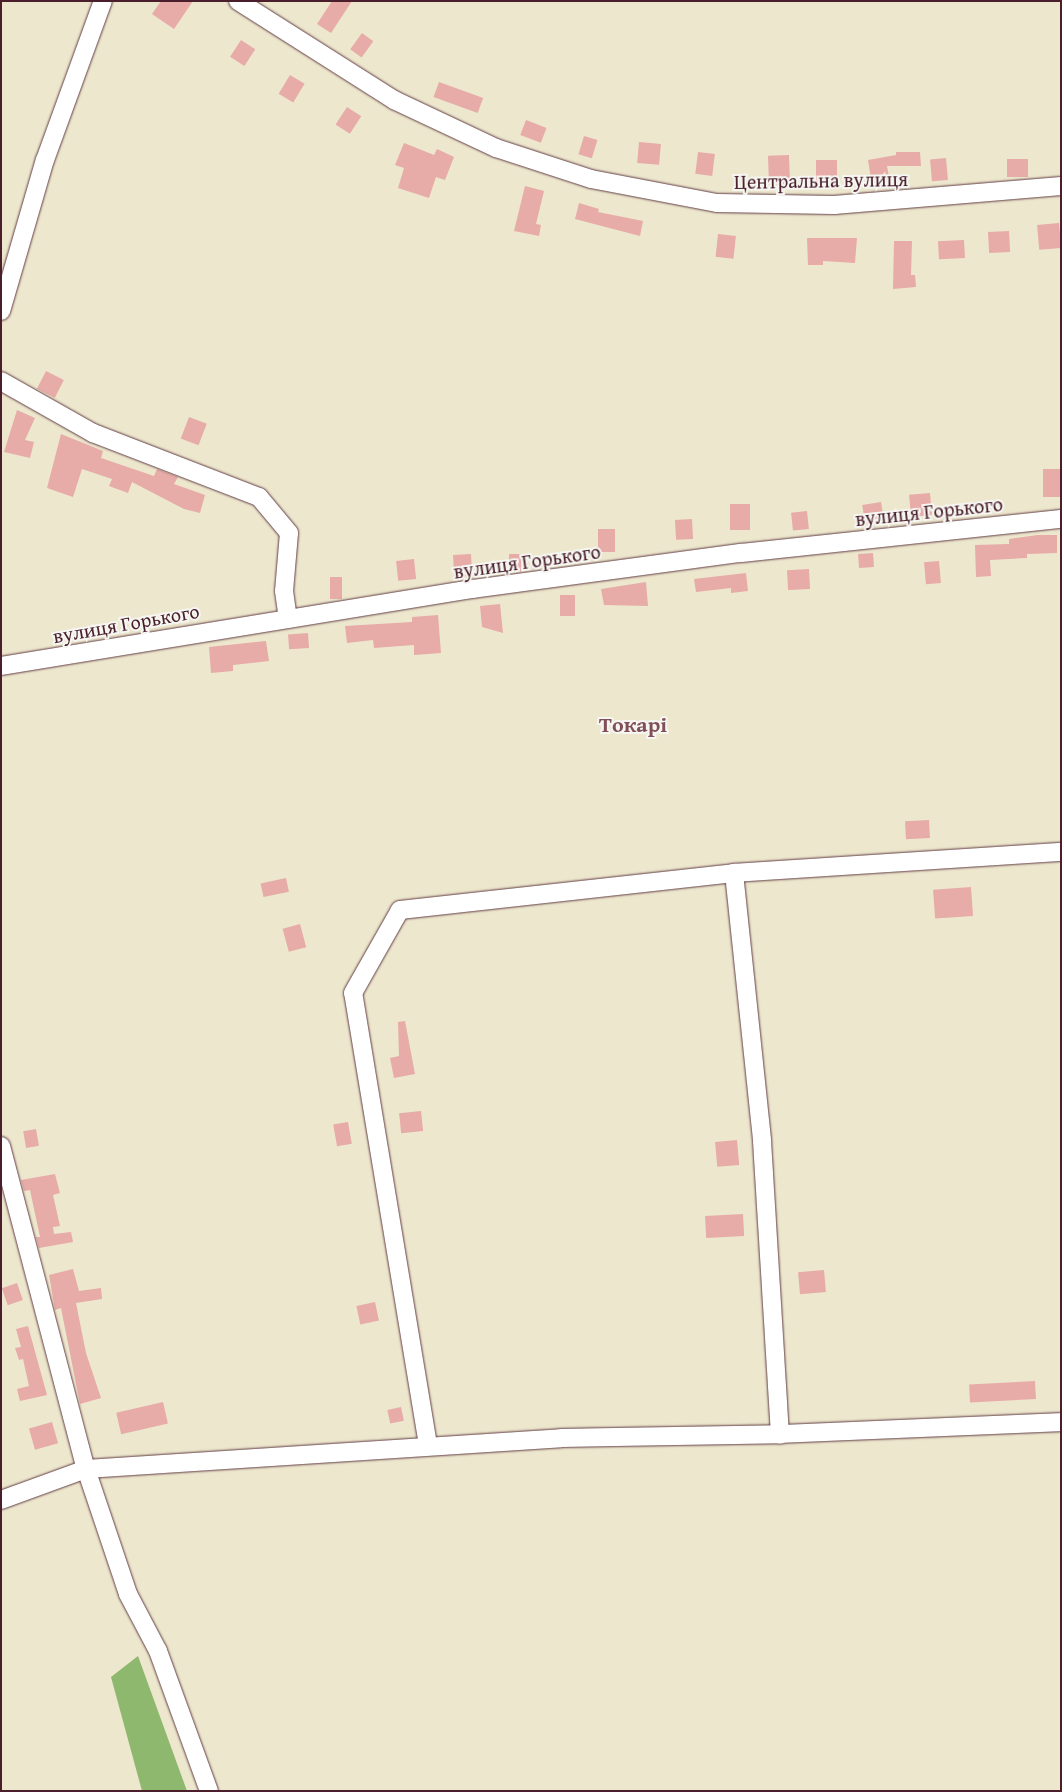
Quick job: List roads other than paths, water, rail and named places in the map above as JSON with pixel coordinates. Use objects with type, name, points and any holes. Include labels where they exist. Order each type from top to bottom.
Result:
[{"type":"street","points":[[1,311],[45,160],[103,1]]},
{"type":"street","name":"Центральна вулиця","points":[[238,1],[394,100],[496,148],[591,179],[717,203],[824,205],[1061,186]]},
{"type":"street","points":[[1,381],[93,432],[259,497],[288,533],[284,591],[288,619]]},
{"type":"street","name":"вулиця Горького","points":[[1,666],[473,589],[741,553],[1061,520]]},
{"type":"street","points":[[428,1445],[354,993],[400,910],[734,873],[1061,852]]},
{"type":"street","points":[[734,873],[762,1141],[780,1434]]},
{"type":"street","points":[[1,1146],[86,1469],[128,1594],[158,1651],[209,1791]]},
{"type":"street","points":[[1,1500],[86,1469],[428,1445],[561,1438],[780,1434],[1061,1422]]},
{"type":"district","name":"Токарі","points":[[633,725]]}]
